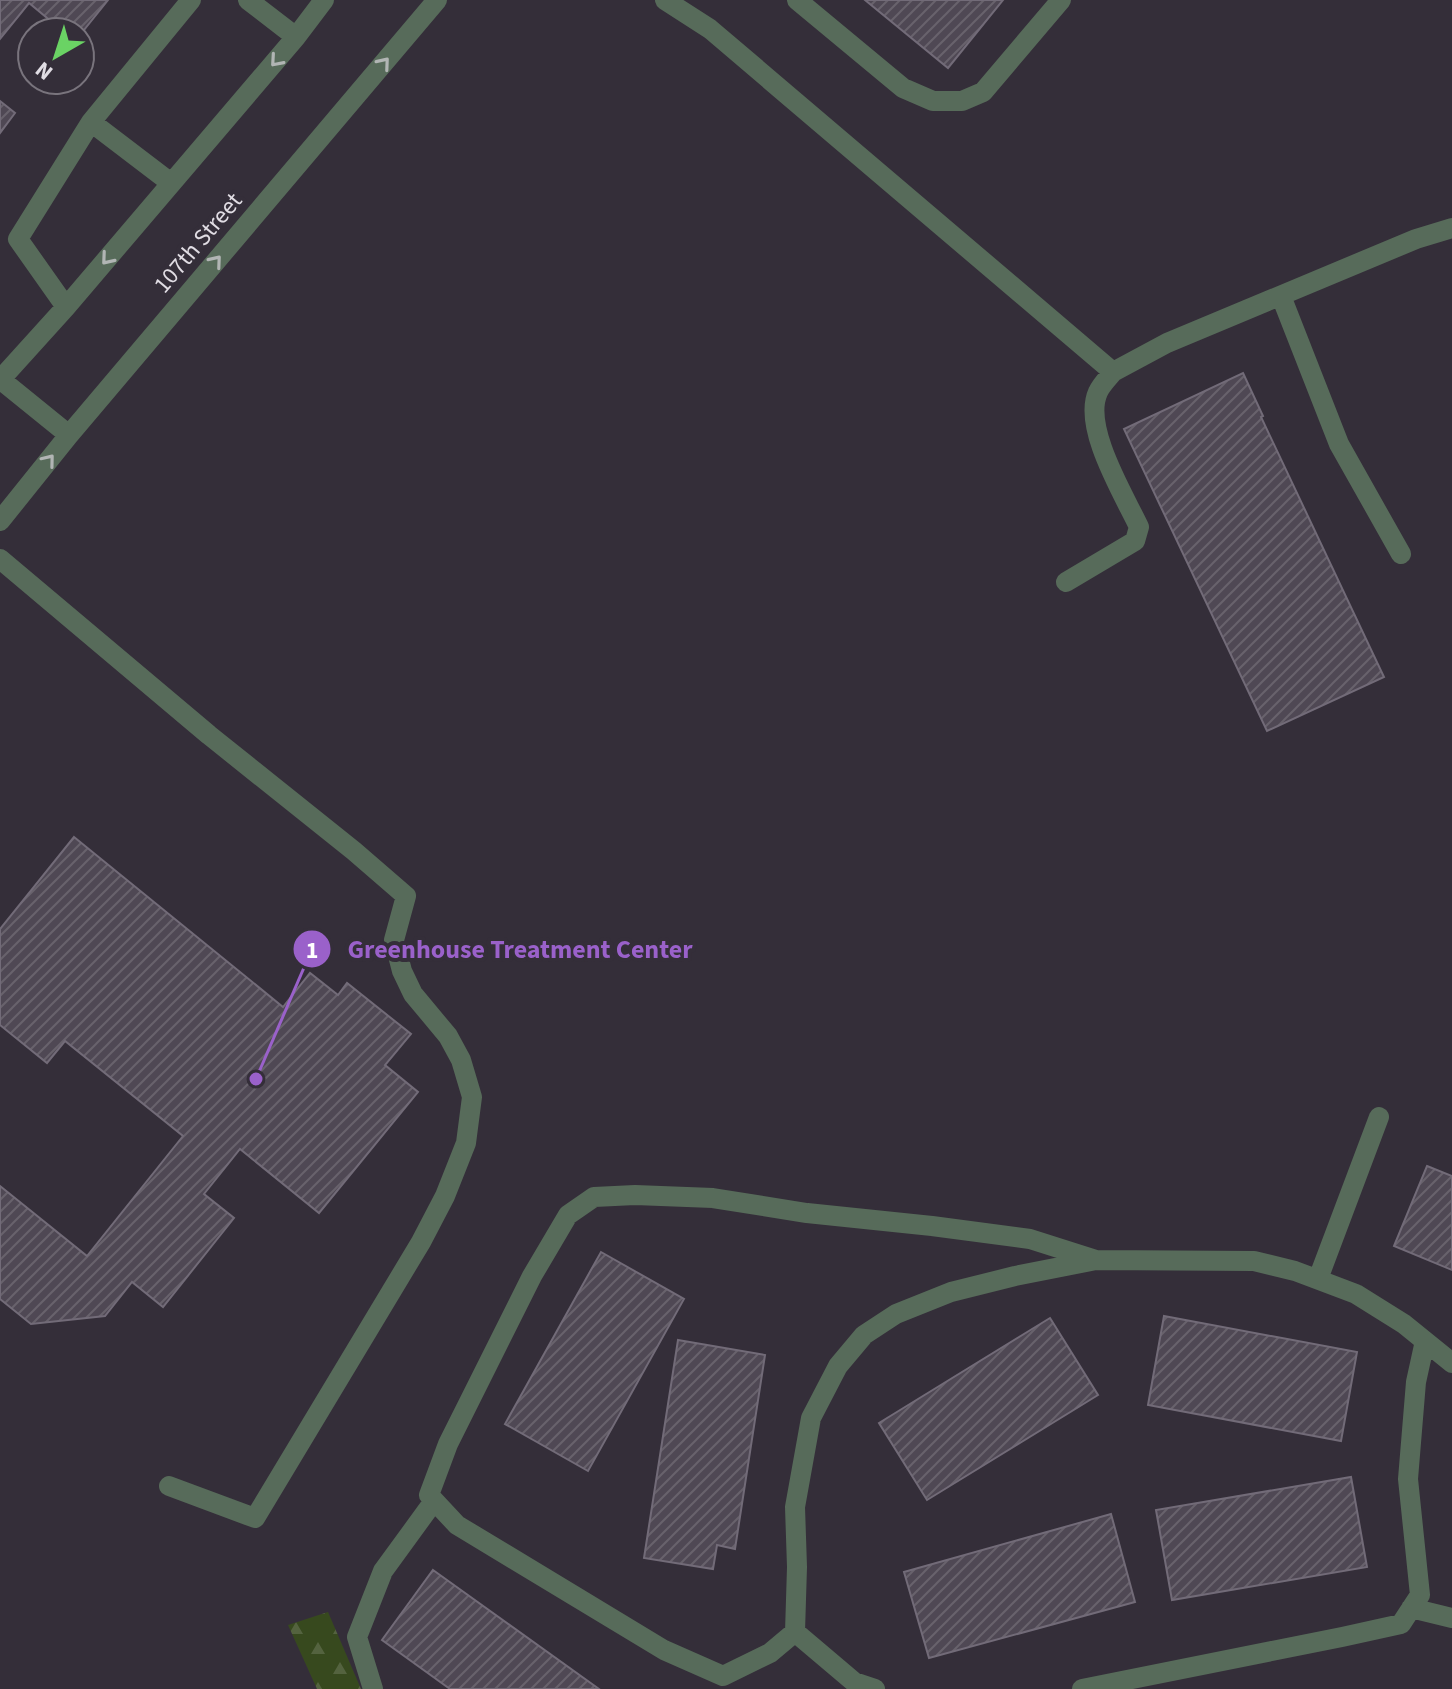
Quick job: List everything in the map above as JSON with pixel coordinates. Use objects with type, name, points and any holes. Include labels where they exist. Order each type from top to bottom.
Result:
[{"type":"street","points":[[66,307],[18,239],[91,122],[191,0]]},
{"type":"street","points":[[248,0],[296,37]]},
{"type":"street","points":[[69,435],[0,379],[66,307],[324,0]]},
{"type":"street","name":"107th Street","points":[[0,521],[69,435],[437,0]]},
{"type":"street","points":[[665,0],[710,29],[1113,372]]},
{"type":"street","points":[[797,0],[903,88],[933,101],[962,101],[983,92],[1061,0]]},
{"type":"street","points":[[91,122],[171,183]]},
{"type":"street","points":[[1066,582],[1135,541],[1139,527],[1101,449],[1094,410],[1098,392],[1113,372],[1167,343],[1416,239],[1452,228]]},
{"type":"street","points":[[1281,296],[1339,444],[1401,554]]},
{"type":"street","points":[[0,559],[406,896],[394,940],[402,971],[413,994],[455,1048],[472,1097],[466,1143],[445,1196],[421,1242],[255,1518],[169,1486]]},
{"type":"street","points":[[1318,1279],[1379,1117]]},
{"type":"street","points":[[1096,1260],[1030,1239],[807,1213],[713,1198],[594,1197],[568,1215],[532,1276],[448,1444],[429,1495],[457,1525],[664,1650],[728,1683],[795,1632],[795,1507],[811,1418],[838,1366],[864,1335],[896,1314],[951,1292],[1096,1260],[1254,1261],[1295,1271],[1356,1294],[1404,1324],[1452,1363]]},
{"type":"street","points":[[1082,1689],[1401,1624],[1420,1595],[1408,1479],[1416,1382],[1425,1341]]},
{"type":"street","points":[[373,1689],[357,1637],[383,1571],[434,1501]]},
{"type":"street","points":[[1411,1608],[1452,1618]]},
{"type":"street","points":[[795,1632],[854,1682],[875,1689]]},
{"type":"green space","points":[[328,1612],[361,1689],[317,1689],[288,1625]]},
{"type":"building","points":[[0,0],[108,0],[95,16],[45,16],[29,3],[0,39]]},
{"type":"building","points":[[865,0],[1003,0],[948,68]]},
{"type":"building","points":[[0,101],[15,113],[0,133]]},
{"type":"building","points":[[1243,373],[1384,677],[1267,731],[1124,429]]},
{"type":"building","points":[[74,837],[283,1007],[310,973],[338,995],[347,983],[411,1034],[385,1065],[418,1092],[319,1213],[240,1149],[204,1194],[234,1218],[163,1307],[132,1282],[105,1316],[31,1324],[0,1299],[0,1186],[87,1256],[183,1136],[65,1041],[47,1063],[0,1025],[0,929]]},
{"type":"building","points":[[1427,1166],[1452,1176],[1452,1270],[1394,1246]]},
{"type":"building","points":[[601,1252],[684,1299],[588,1471],[505,1424]]},
{"type":"building","points":[[1164,1316],[1357,1352],[1341,1441],[1148,1405]]},
{"type":"building","points":[[1050,1318],[1098,1395],[927,1500],[879,1423]]},
{"type":"building","points":[[678,1340],[765,1355],[735,1549],[717,1545],[713,1569],[644,1558]]},
{"type":"building","points":[[1351,1477],[1367,1567],[1172,1600],[1156,1510]]},
{"type":"building","points":[[1111,1514],[1135,1602],[929,1658],[904,1572]]},
{"type":"building","points":[[433,1570],[599,1689],[450,1689],[382,1640]]},
{"type":"place","name":"Greenhouse Treatment Center","points":[[256,1079]]}]
